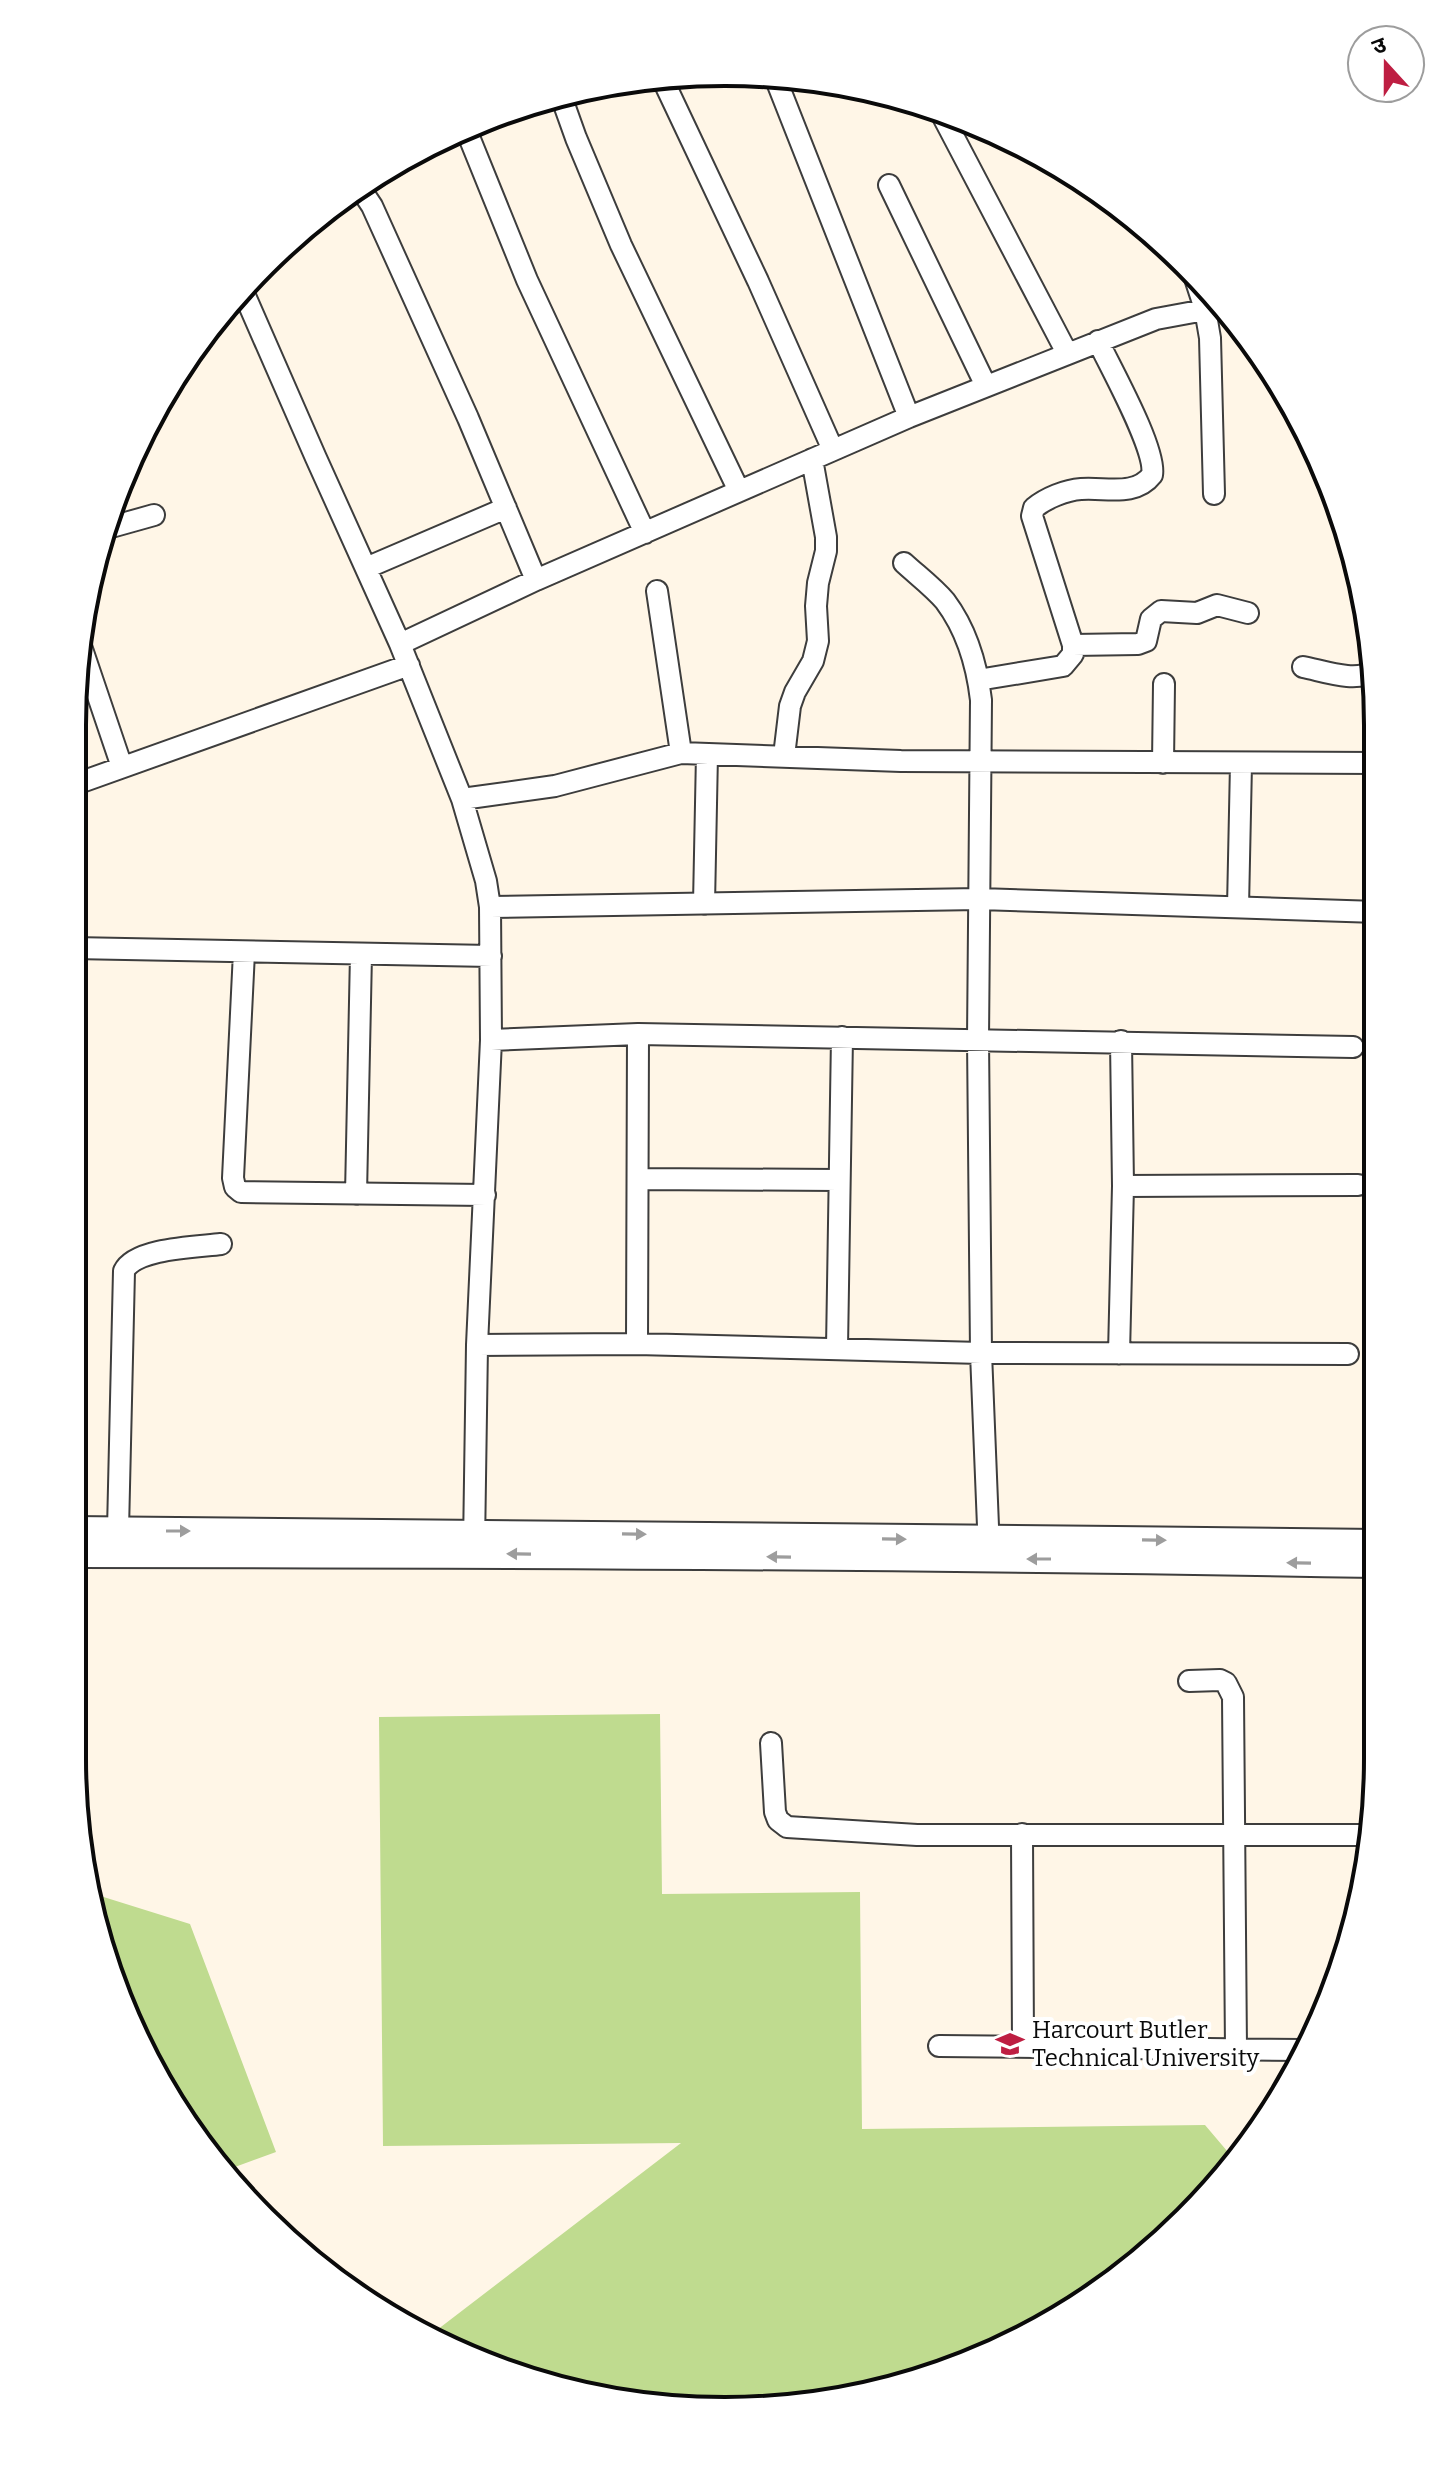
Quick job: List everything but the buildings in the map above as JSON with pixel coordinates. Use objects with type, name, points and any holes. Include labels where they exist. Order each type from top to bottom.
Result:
[{"type":"street","points":[[779,88],[909,417]]},
{"type":"street","points":[[667,89],[833,450]]},
{"type":"street","points":[[565,107],[621,245],[739,491]]},
{"type":"street","points":[[948,127],[1067,353]]},
{"type":"street","points":[[470,139],[533,294],[645,533]]},
{"type":"street","points":[[889,185],[986,386]]},
{"type":"street","points":[[366,197],[468,418],[536,580]]},
{"type":"street","points":[[247,301],[409,665],[462,799],[486,881],[490,907],[491,1040],[477,1345],[474,1543]]},
{"type":"street","points":[[400,644],[536,580],[909,417],[1156,319],[1209,309]]},
{"type":"street","points":[[1213,313],[1214,494]]},
{"type":"street","points":[[978,680],[1063,666],[1073,654],[1073,645],[1032,516],[1034,508],[1068,491],[1138,487],[1152,475],[1153,469],[1141,433],[1098,341]]},
{"type":"street","points":[[784,756],[790,706],[813,661],[818,641],[816,606],[826,537],[812,459]]},
{"type":"street","points":[[366,568],[506,508]]},
{"type":"street","points":[[119,525],[154,515]]},
{"type":"street","points":[[904,563],[932,588],[953,614],[970,651],[981,700],[978,1039],[981,1353],[989,1549]]},
{"type":"street","points":[[657,591],[681,753]]},
{"type":"street","points":[[1073,645],[1138,644],[1146,641],[1151,619],[1161,611],[1197,613],[1223,605],[1248,613]]},
{"type":"street","points":[[86,780],[409,665]]},
{"type":"street","points":[[1303,667],[1362,675]]},
{"type":"street","points":[[88,668],[122,767]]},
{"type":"street","points":[[1163,763],[1164,684]]},
{"type":"street","points":[[462,799],[555,786],[681,753],[901,761],[1364,763]]},
{"type":"street","points":[[704,904],[707,754]]},
{"type":"street","points":[[1238,907],[1241,764]]},
{"type":"street","points":[[490,907],[979,899],[1364,912]]},
{"type":"street","points":[[86,948],[491,956]]},
{"type":"street","points":[[244,952],[235,1187],[241,1192],[485,1195]]},
{"type":"street","points":[[356,1194],[361,954]]},
{"type":"street","points":[[491,1040],[638,1034],[1353,1047]]},
{"type":"street","points":[[637,1344],[638,1034]]},
{"type":"street","points":[[837,1348],[842,1037]]},
{"type":"street","points":[[1119,1354],[1123,1186],[1121,1041]]},
{"type":"street","points":[[638,1179],[839,1180]]},
{"type":"street","points":[[1123,1186],[1358,1185]]},
{"type":"street","points":[[118,1530],[124,1271],[128,1263],[144,1255],[221,1244]]},
{"type":"street","points":[[477,1345],[637,1344],[981,1353],[1348,1354]]},
{"type":"street","points":[[86,1530],[335,1543]]},
{"type":"street","points":[[86,1553],[335,1543],[474,1543],[989,1549],[1364,1563]]},
{"type":"street","points":[[989,1549],[1364,1543]]},
{"type":"street","points":[[1189,1681],[1220,1680],[1231,1689],[1233,1697],[1236,2049]]},
{"type":"street","points":[[771,1743],[775,1812],[778,1820],[787,1827],[917,1835],[1360,1835]]},
{"type":"street","points":[[1022,1834],[1023,2047]]},
{"type":"street","points":[[939,2046],[1293,2050]]},
{"type":"green space","points":[[660,1714],[662,1894],[860,1892],[862,2129],[1205,2125],[1228,2152],[1177,2210],[1114,2265],[1080,2289],[1008,2331],[970,2348],[930,2363],[850,2385],[767,2396],[683,2396],[642,2392],[600,2385],[520,2363],[442,2331],[438,2329],[681,2143],[383,2146],[379,1717]]},
{"type":"green space","points":[[101,1896],[190,1924],[276,2152],[235,2167],[194,2113],[152,2041],[135,2003]]},
{"type":"place","name":"Harcourt Butler Technical University","points":[[1010,2044]]}]
